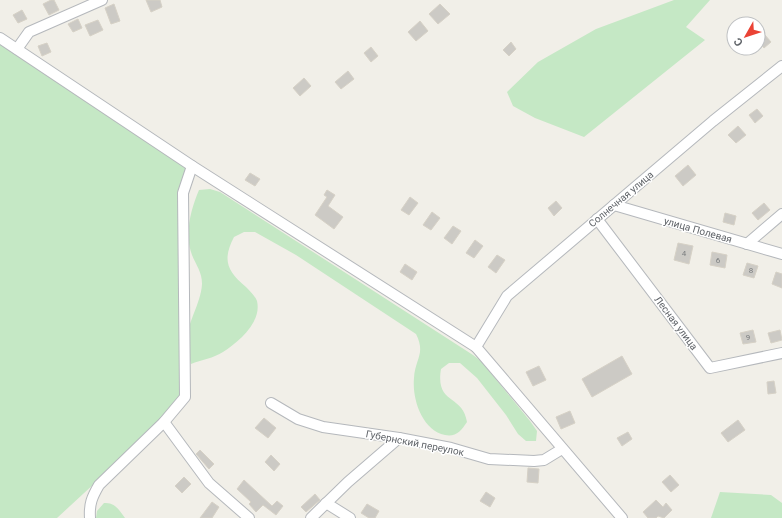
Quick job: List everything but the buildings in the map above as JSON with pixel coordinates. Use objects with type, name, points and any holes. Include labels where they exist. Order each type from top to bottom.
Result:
[{"type":"street","points":[[17,49],[30,32],[102,0]]},
{"type":"street","points":[[0,38],[192,166],[476,347],[622,518]]},
{"type":"street","name":"Солнечная улица","points":[[476,347],[507,296],[713,121],[782,66]]},
{"type":"street","points":[[90,518],[89,508],[91,498],[99,485],[164,422],[186,397],[182,193],[184,184],[192,166]]},
{"type":"street","name":"улица Полевая","points":[[614,205],[782,254]]},
{"type":"street","points":[[747,244],[782,214]]},
{"type":"street","name":"Лесная улица","points":[[597,219],[710,368],[782,353]]},
{"type":"street","name":"Губернский переулок","points":[[270,403],[298,419],[323,427],[399,438],[451,448],[489,459],[544,460],[562,449]]},
{"type":"street","points":[[164,422],[209,483],[249,518]]},
{"type":"street","points":[[311,518],[399,438]]},
{"type":"street","points":[[326,503],[350,518]]},
{"type":"green space","points":[[674,0],[710,0],[686,27],[705,40],[584,137],[535,118],[513,106],[507,92],[538,62],[596,29]]},
{"type":"green space","points":[[0,38],[192,166],[183,193],[185,397],[175,409],[57,518],[0,518]]},
{"type":"green space","points":[[210,189],[220,192],[481,361],[537,431],[536,441],[526,441],[518,434],[506,415],[477,378],[460,363],[449,363],[441,369],[440,380],[442,389],[460,407],[467,422],[460,431],[452,435],[445,435],[430,427],[420,412],[415,395],[414,378],[420,352],[419,341],[416,334],[296,255],[255,232],[244,232],[234,237],[228,252],[228,265],[234,276],[251,292],[257,301],[258,309],[253,324],[236,343],[223,352],[191,364],[186,349],[186,341],[190,324],[199,300],[202,280],[192,255],[189,230],[193,205],[199,190]]},
{"type":"green space","points":[[720,492],[771,495],[782,503],[782,518],[711,518]]},
{"type":"green space","points":[[104,503],[114,505],[119,509],[125,518],[96,518],[97,511]]}]
